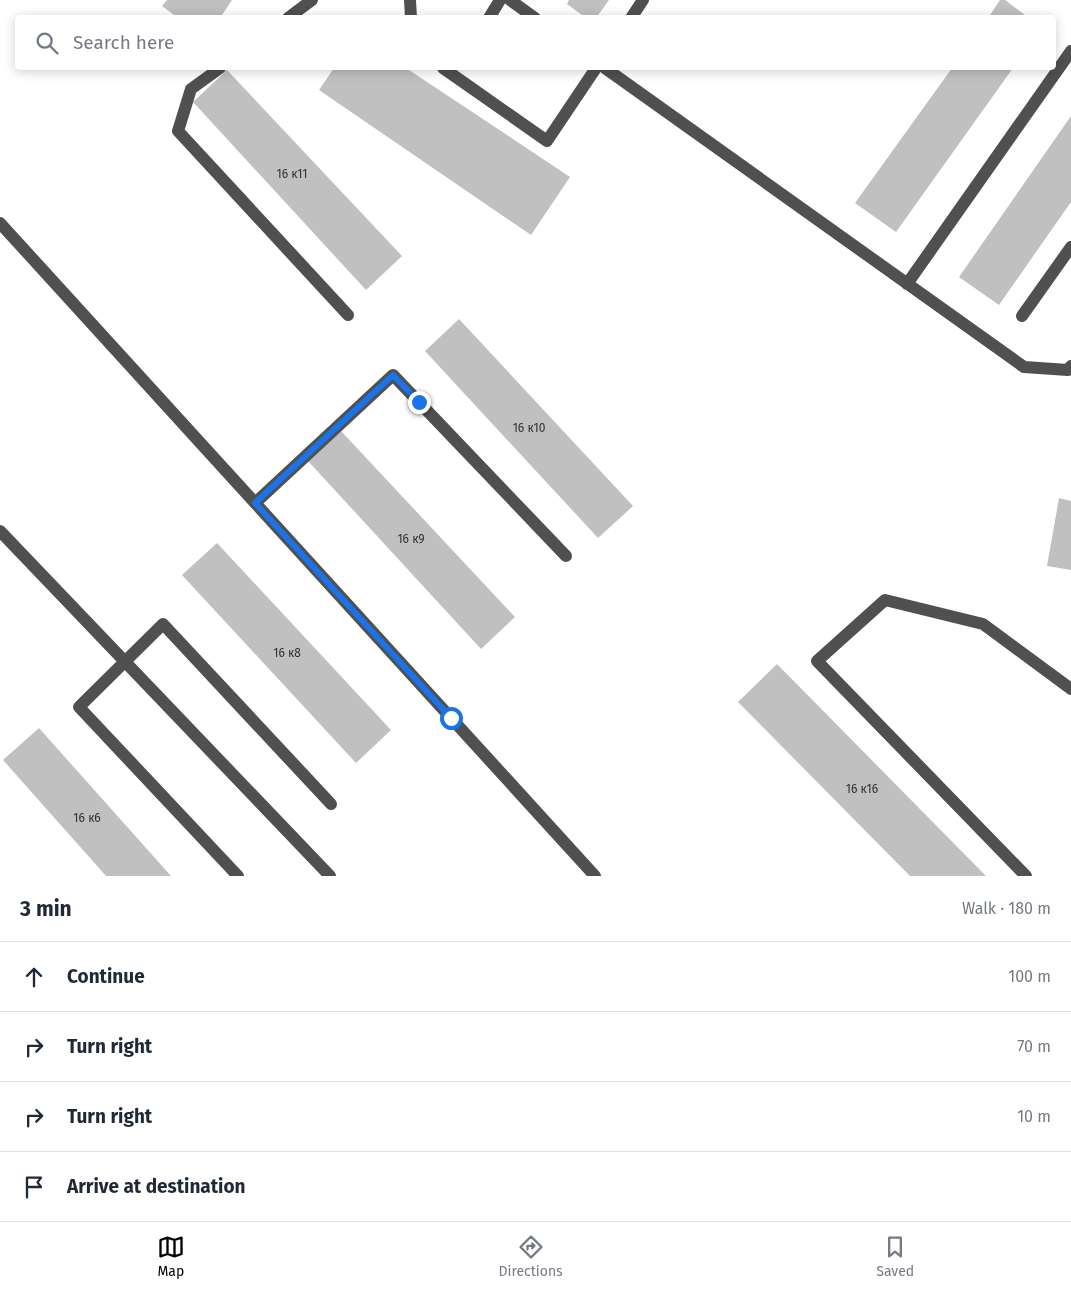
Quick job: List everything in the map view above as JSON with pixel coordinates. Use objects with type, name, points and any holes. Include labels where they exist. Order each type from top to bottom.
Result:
[{"type":"lane","points":[[292,15],[312,0]]},
{"type":"lane","points":[[410,0],[411,15]]},
{"type":"lane","points":[[491,15],[500,0]]},
{"type":"lane","points":[[510,0],[531,15]]},
{"type":"lane","points":[[633,15],[643,0]]},
{"type":"lane","points":[[907,284],[1071,51]]},
{"type":"lane","points":[[217,70],[191,89],[178,131],[348,315]]},
{"type":"lane","points":[[451,70],[548,141],[595,70]]},
{"type":"lane","points":[[608,70],[1024,367],[1068,370],[1071,366]]},
{"type":"lane","points":[[0,223],[595,876]]},
{"type":"lane","points":[[1022,316],[1071,247]]},
{"type":"lane","points":[[255,503],[393,375],[566,556]]},
{"type":"lane","points":[[0,531],[330,876]]},
{"type":"lane","points":[[1026,876],[817,661],[885,600],[983,624],[1071,690]]},
{"type":"lane","points":[[238,876],[79,707],[163,624],[331,804]]},
{"type":"building","points":[[167,0],[232,0],[222,15],[174,15],[162,6]]},
{"type":"building","points":[[569,0],[609,0],[598,15],[582,15],[567,4]]},
{"type":"building","points":[[1000,0],[1005,0],[1025,15],[990,15]]},
{"type":"building","points":[[227,70],[402,256],[366,290],[193,102]]},
{"type":"building","points":[[333,70],[409,70],[570,177],[531,235],[319,90]]},
{"type":"building","points":[[951,70],[1012,70],[896,232],[855,203]]},
{"type":"building","points":[[1071,116],[1071,202],[999,305],[959,277]]},
{"type":"building","points":[[459,319],[633,506],[598,538],[425,351]]},
{"type":"building","points":[[341,431],[515,617],[481,649],[308,461]]},
{"type":"building","points":[[1059,498],[1071,501],[1071,570],[1047,566]]},
{"type":"building","points":[[217,543],[391,730],[356,763],[182,575]]},
{"type":"building","points":[[777,664],[986,876],[910,876],[738,702]]},
{"type":"building","points":[[39,728],[171,876],[106,876],[3,760]]},
{"type":"route","points":[[419,402],[393,375],[255,503],[451,718]]}]
